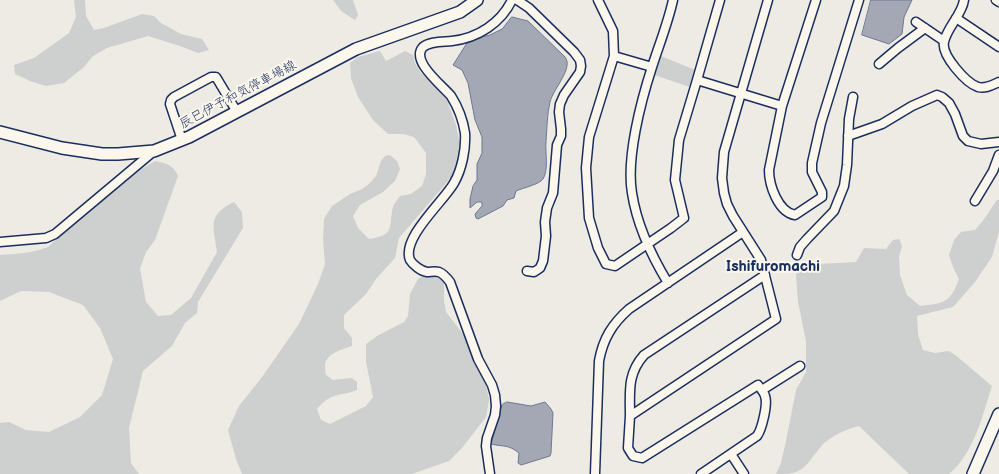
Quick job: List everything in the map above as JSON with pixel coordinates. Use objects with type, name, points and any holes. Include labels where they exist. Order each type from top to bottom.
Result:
[{"type":"main road","name":"辰巳伊予和気停車場線","points":[[0,132],[62,148],[102,154],[154,151],[182,140],[356,49],[460,12],[477,0]]},
{"type":"main road","points":[[973,474],[999,414]]},
{"type":"street","points":[[490,474],[486,446],[487,438],[495,415],[496,406],[492,385],[478,359],[450,282],[438,271],[427,272],[418,268],[410,260],[409,254],[415,235],[421,225],[454,184],[460,170],[465,134],[463,121],[458,109],[446,90],[423,64],[420,59],[420,53],[423,47],[429,44],[454,41],[481,33],[498,20],[512,0]]},
{"type":"street","points":[[516,0],[529,8],[574,52],[580,60],[580,72],[564,95],[560,104],[559,112],[562,129],[558,145],[554,193],[548,208],[545,222],[546,236],[543,261],[540,268],[534,272],[527,271]]},
{"type":"street","points":[[668,283],[653,258],[639,223],[631,192],[631,169],[632,146],[652,67],[665,31],[673,0]]},
{"type":"street","points":[[601,1],[613,31],[614,56],[589,137],[586,168],[589,218],[598,248],[606,264],[615,266],[684,218],[676,180],[679,140],[698,80],[720,0]]},
{"type":"street","points":[[630,416],[776,319],[760,260],[727,204],[722,178],[724,152],[768,0]]},
{"type":"street","points":[[816,0],[782,106],[770,159],[769,179],[776,197],[785,211],[795,215],[822,197],[822,192],[812,172],[812,163],[821,123],[859,0]]},
{"type":"street","points":[[964,0],[963,5],[944,41],[944,49],[959,72],[968,81],[978,87],[986,88],[999,82]]},
{"type":"street","points":[[956,18],[999,47]]},
{"type":"street","points":[[916,22],[944,41]]},
{"type":"street","points":[[879,64],[885,54],[925,28]]},
{"type":"street","points":[[614,56],[652,67]]},
{"type":"street","points":[[182,140],[170,104],[171,100],[211,77],[216,77],[237,112]]},
{"type":"street","points":[[698,80],[782,106]]},
{"type":"street","points":[[848,136],[882,124],[912,106],[937,95],[942,96],[949,103],[956,114],[963,136],[968,141],[981,144],[999,142]]},
{"type":"street","points":[[797,255],[800,247],[834,211],[844,186],[849,119],[853,97]]},
{"type":"street","points":[[0,242],[46,238],[55,234],[154,151]]},
{"type":"street","points":[[975,200],[993,171],[999,155]]},
{"type":"street","points":[[595,474],[599,361],[605,337],[619,317],[629,309],[743,232]]},
{"type":"street","points":[[701,474],[757,436],[760,432],[766,403],[762,390],[758,384],[642,458],[633,456],[629,450],[631,379],[633,370],[644,355],[765,276]]},
{"type":"street","points":[[762,390],[800,366]]},
{"type":"street","points":[[731,454],[744,474]]},
{"type":"shaded area","points":[[74,0],[85,0],[86,16],[94,30],[104,28],[142,14],[154,16],[161,23],[181,34],[202,39],[209,50],[198,53],[148,36],[107,48],[93,56],[84,67],[64,83],[46,86],[15,74],[14,65],[34,58],[69,33],[76,17]]},
{"type":"shaded area","points":[[333,0],[353,0],[358,15],[355,20],[341,11]]},
{"type":"shaded area","points":[[871,0],[912,0],[904,17],[902,34],[889,44],[862,35]]},
{"type":"shaded area","points":[[512,17],[528,21],[565,57],[567,67],[550,102],[546,142],[546,171],[543,179],[535,184],[516,191],[514,198],[507,200],[503,206],[478,219],[476,218],[475,214],[482,206],[482,202],[477,202],[470,208],[470,199],[473,186],[477,180],[477,164],[482,153],[482,137],[475,120],[468,83],[462,70],[453,65],[467,43],[502,29]]},
{"type":"shaded area","points":[[380,51],[386,61],[405,51],[413,55],[415,63],[421,73],[447,100],[456,125],[461,149],[454,174],[399,238],[395,258],[376,279],[366,294],[344,315],[344,328],[352,338],[352,346],[332,354],[326,360],[325,372],[326,375],[333,380],[352,378],[357,382],[357,390],[331,397],[317,409],[321,420],[330,424],[366,406],[373,397],[366,362],[366,344],[377,336],[404,322],[408,316],[410,294],[418,279],[431,271],[436,272],[444,283],[444,301],[446,312],[463,334],[486,384],[489,400],[486,417],[462,448],[449,461],[412,474],[242,474],[228,430],[239,406],[262,377],[299,324],[318,284],[325,264],[323,239],[324,219],[332,206],[369,184],[376,176],[381,161],[385,156],[390,155],[397,161],[400,169],[395,181],[383,192],[360,205],[353,216],[358,228],[369,239],[383,235],[389,229],[393,207],[397,200],[400,196],[411,194],[422,186],[426,174],[426,153],[414,137],[403,134],[388,134],[373,120],[358,97],[351,78],[350,63],[358,57]]},
{"type":"shaded area","points":[[661,56],[695,70],[690,87],[654,75]]},
{"type":"shaded area","points":[[155,161],[169,165],[174,169],[178,176],[155,240],[146,252],[140,269],[146,302],[158,316],[171,315],[191,298],[217,252],[214,222],[219,212],[234,202],[242,212],[243,228],[198,302],[197,313],[185,323],[172,346],[143,371],[129,428],[131,463],[139,474],[0,474],[0,423],[9,422],[26,430],[49,432],[80,417],[102,395],[113,359],[100,328],[83,305],[49,292],[21,291],[0,301],[0,255],[30,252],[48,247],[86,212],[126,179]]},
{"type":"shaded area","points":[[997,200],[999,200],[999,231],[992,257],[975,282],[953,307],[917,316],[918,334],[923,350],[935,353],[948,351],[954,354],[992,386],[976,434],[965,456],[958,465],[949,474],[909,474],[859,426],[840,433],[827,441],[822,445],[807,465],[799,471],[776,474],[781,463],[796,390],[806,372],[806,341],[798,302],[796,275],[800,265],[856,262],[864,248],[886,249],[893,240],[899,239],[902,246],[899,257],[900,275],[907,295],[920,306],[935,304],[946,300],[953,293],[959,279],[949,255],[954,240],[961,232],[975,230]]},
{"type":"shaded area","points":[[507,402],[531,406],[545,402],[551,409],[553,413],[550,456],[521,465],[518,463],[519,453],[515,450],[508,447],[491,444],[502,405]]},
{"type":"district","name":"Ishifuromachi","points":[[773,267]]}]
